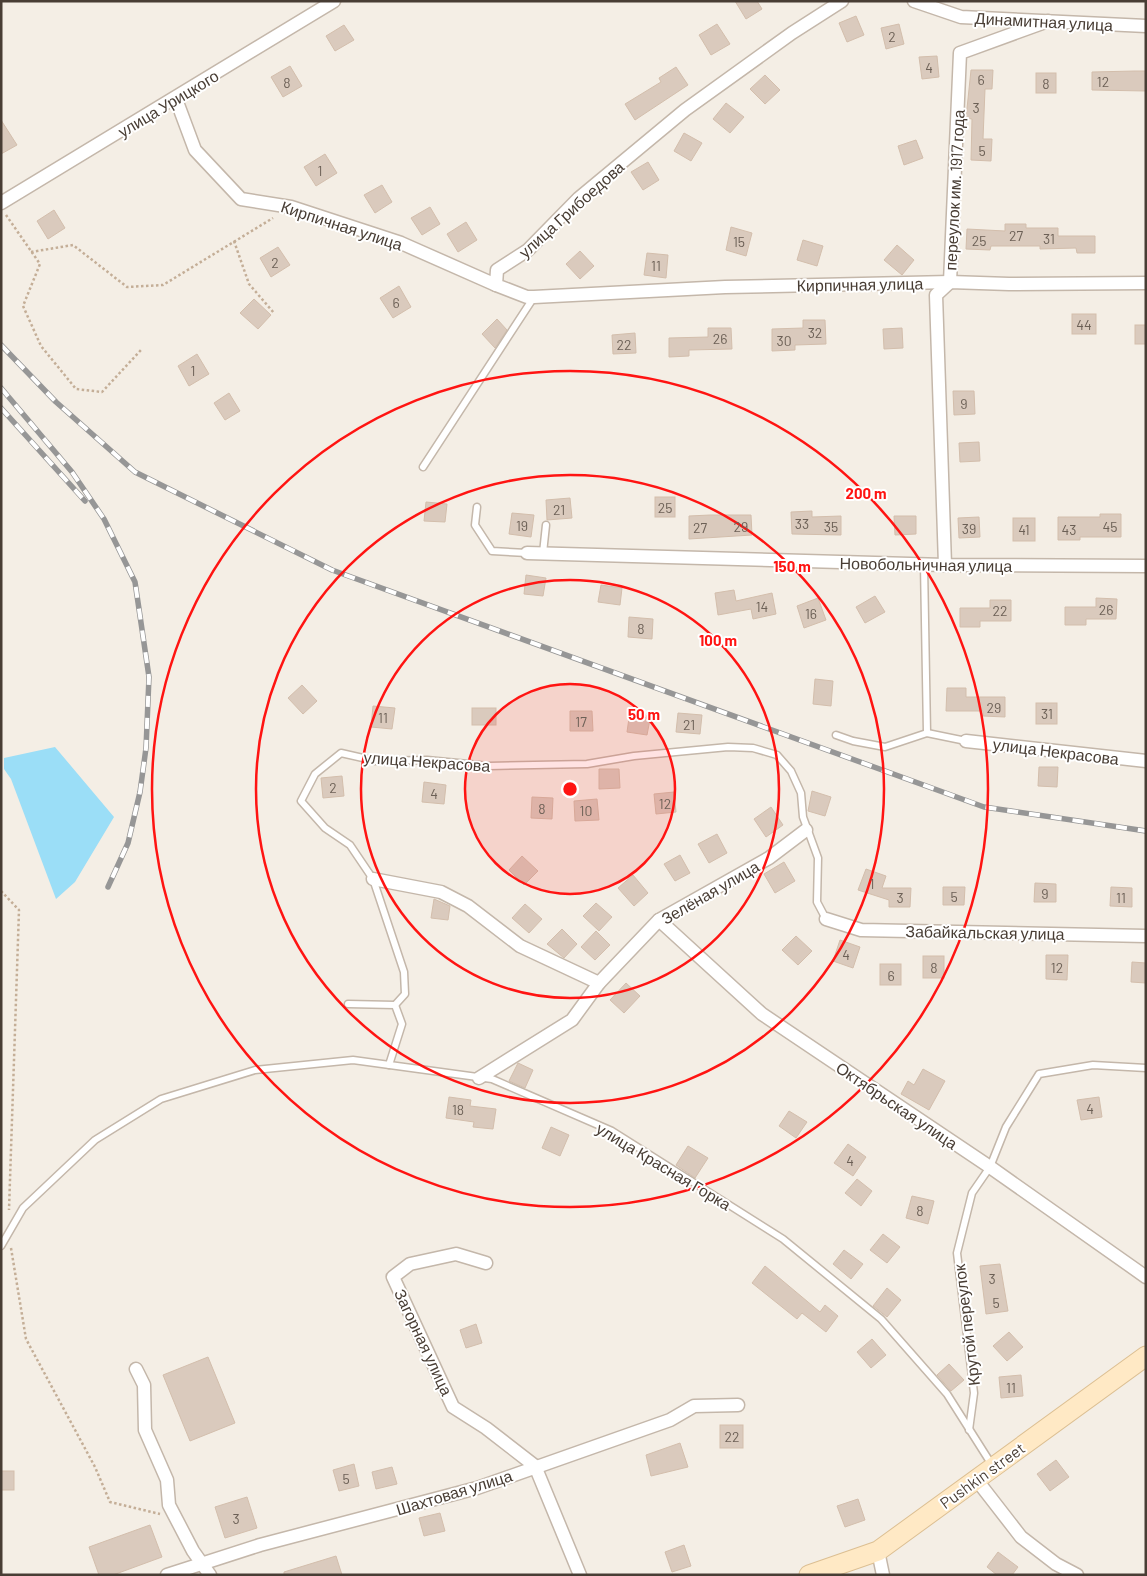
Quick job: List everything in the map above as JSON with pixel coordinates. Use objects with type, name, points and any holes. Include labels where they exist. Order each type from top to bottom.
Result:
[{"type":"street","name":"улица Урицкого","points":[[1,203],[176,99],[334,1]]},
{"type":"street","name":"улица Грибоедова","points":[[496,285],[497,270],[528,250],[579,198],[685,110],[792,33],[842,1]]},
{"type":"street","name":"Динамитная улица","points":[[914,1],[960,17],[1146,26]]},
{"type":"street","name":"переулок им. 1917 года","points":[[945,565],[936,295],[950,282],[960,53],[1048,21]]},
{"type":"street","name":"Кирпичная улица","points":[[176,99],[195,150],[241,199],[292,206],[401,243],[496,285]]},
{"type":"street","name":"Кирпичная улица","points":[[534,297],[725,287],[950,282],[1009,284],[1146,283]]},
{"type":"street","points":[[496,285],[527,297],[534,297]]},
{"type":"street","name":"Новобольничная улица","points":[[527,553],[945,565],[1146,566]]},
{"type":"street","name":"улица Некрасова","points":[[966,741],[1146,761]]},
{"type":"street","name":"Зелёная улица","points":[[479,1078],[572,1020],[599,983],[658,920],[769,858],[806,830]]},
{"type":"street","points":[[373,879],[441,892],[468,906],[520,946],[599,983]]},
{"type":"street","name":"Забайкальская улица","points":[[826,919],[860,930],[1146,936]]},
{"type":"street","name":"Октябрьская улица","points":[[658,920],[762,1014],[990,1168],[1146,1277]]},
{"type":"street","name":"Загорная улица","points":[[486,1263],[456,1254],[410,1264],[393,1277],[454,1407],[486,1428],[535,1466]]},
{"type":"street","name":"Pushkin street","points":[[809,1575],[878,1551],[1146,1356]]},
{"type":"street","points":[[136,1369],[144,1386],[145,1430],[168,1480],[169,1506],[210,1575]]},
{"type":"street","name":"Шахтовая улица","points":[[167,1575],[260,1545],[477,1488],[670,1420],[694,1406],[738,1405]]},
{"type":"street","points":[[535,1466],[580,1575]]},
{"type":"street","points":[[976,1480],[1021,1537],[1056,1564],[1077,1575]]},
{"type":"street","points":[[878,1551],[883,1575]]},
{"type":"lane","points":[[423,467],[534,297]]},
{"type":"lane","points":[[477,506],[475,525],[492,551],[527,553]]},
{"type":"lane","points":[[543,553],[546,525]]},
{"type":"lane","points":[[924,564],[927,733]]},
{"type":"lane","points":[[836,735],[853,741],[885,747],[927,733],[966,741]]},
{"type":"lane","name":"улица Некрасова","points":[[395,1005],[405,994],[404,972],[373,879],[350,845],[325,828],[301,801],[315,774],[341,753],[376,761],[427,760],[489,766],[587,764],[634,756],[728,747],[753,748],[777,755],[791,771],[801,793],[806,830]]},
{"type":"lane","points":[[806,830],[818,858],[817,902],[826,919]]},
{"type":"lane","points":[[348,1004],[395,1005],[402,1024],[390,1065]]},
{"type":"lane","name":"улица Красная Горка","points":[[1,1246],[23,1208],[95,1140],[161,1099],[255,1070],[353,1060],[492,1079],[612,1131],[782,1239],[881,1320],[946,1394],[993,1467]]},
{"type":"lane","name":"Крутой переулок","points":[[969,1430],[974,1393],[957,1253],[972,1193],[990,1168],[1006,1127],[1039,1074],[1093,1065],[1146,1068]]},
{"type":"path","points":[[31,252],[73,245],[127,287],[163,285],[292,206]]},
{"type":"path","points":[[1,207],[40,264],[23,306],[41,346],[76,389],[102,392],[141,350]]},
{"type":"path","points":[[234,242],[249,284],[274,313]]},
{"type":"path","points":[[1,892],[19,910],[8,1234],[26,1340],[95,1467],[110,1502],[175,1518]]},
{"type":"water","points":[[55,747],[114,817],[75,882],[56,899],[11,779],[4,769],[4,758]]},
{"type":"building","points":[[735,1],[757,1],[762,9],[746,19]]},
{"type":"building","points":[[856,16],[864,35],[847,42],[839,23]]},
{"type":"building","points":[[717,24],[730,44],[711,55],[699,35]]},
{"type":"building","points":[[899,24],[904,44],[886,49],[881,28]]},
{"type":"building","points":[[344,25],[354,40],[335,51],[326,36]]},
{"type":"building","points":[[937,56],[939,77],[922,79],[919,57]]},
{"type":"building","points":[[290,66],[302,86],[283,97],[271,77]]},
{"type":"building","points":[[676,67],[688,85],[635,120],[625,104],[661,82],[659,78]]},
{"type":"building","points":[[971,70],[993,70],[992,89],[985,89],[983,139],[992,139],[991,161],[971,160],[972,119],[966,118]]},
{"type":"building","points":[[1146,71],[1146,91],[1092,90],[1092,72]]},
{"type":"building","points":[[1036,73],[1056,73],[1056,93],[1036,93]]},
{"type":"building","points":[[765,75],[780,90],[765,104],[750,89]]},
{"type":"building","points":[[726,103],[744,117],[730,133],[713,119]]},
{"type":"building","points":[[1,120],[17,145],[1,154]]},
{"type":"building","points":[[684,133],[702,143],[691,161],[674,151]]},
{"type":"building","points":[[916,140],[923,158],[904,165],[898,146]]},
{"type":"building","points":[[325,154],[337,173],[316,186],[304,167]]},
{"type":"building","points":[[648,162],[659,180],[643,190],[631,172]]},
{"type":"building","points":[[382,185],[392,202],[375,213],[364,195]]},
{"type":"building","points":[[430,207],[440,224],[422,235],[411,218]]},
{"type":"building","points":[[54,210],[65,228],[48,239],[37,221]]},
{"type":"building","points":[[466,222],[477,240],[458,252],[447,234]]},
{"type":"building","points":[[1005,224],[1026,224],[1026,228],[1058,228],[1058,236],[1095,236],[1095,253],[1077,253],[1076,248],[1040,249],[1040,246],[991,246],[990,250],[966,249],[967,229],[1005,231]]},
{"type":"building","points":[[731,227],[752,233],[746,256],[726,250]]},
{"type":"building","points":[[803,240],[823,246],[817,266],[797,260]]},
{"type":"building","points":[[897,245],[914,260],[902,275],[884,260]]},
{"type":"building","points":[[278,247],[290,265],[271,277],[260,258]]},
{"type":"building","points":[[580,251],[594,266],[580,279],[566,264]]},
{"type":"building","points":[[647,253],[668,255],[666,278],[644,275]]},
{"type":"building","points":[[399,286],[411,307],[393,318],[380,298]]},
{"type":"building","points":[[254,299],[271,315],[258,329],[240,313]]},
{"type":"building","points":[[1072,314],[1096,314],[1096,334],[1072,334]]},
{"type":"building","points":[[497,319],[507,330],[495,348],[482,334]]},
{"type":"building","points":[[803,320],[825,320],[826,344],[795,345],[795,350],[772,351],[772,329],[803,328]]},
{"type":"building","points":[[1135,325],[1146,325],[1146,344],[1135,344]]},
{"type":"building","points":[[708,328],[731,328],[732,349],[689,350],[689,356],[669,357],[669,338],[708,337]]},
{"type":"building","points":[[902,328],[903,348],[884,349],[883,329]]},
{"type":"building","points":[[635,333],[636,353],[613,354],[612,335]]},
{"type":"building","points":[[197,354],[209,374],[189,386],[178,366]]},
{"type":"building","points":[[953,391],[974,391],[975,414],[954,415]]},
{"type":"building","points":[[229,393],[240,411],[225,420],[214,403]]},
{"type":"building","points":[[979,442],[980,461],[960,462],[959,443]]},
{"type":"building","points":[[655,497],[675,497],[675,517],[655,517]]},
{"type":"building","points":[[570,498],[572,518],[547,520],[546,500]]},
{"type":"building","points":[[426,502],[447,504],[445,522],[424,521]]},
{"type":"building","points":[[812,511],[812,517],[841,516],[841,535],[792,534],[791,512]]},
{"type":"building","points":[[512,513],[534,515],[531,537],[509,534]]},
{"type":"building","points":[[1100,514],[1121,514],[1121,537],[1080,537],[1080,540],[1058,540],[1058,517],[1100,517]]},
{"type":"building","points":[[751,515],[752,535],[689,539],[689,516]]},
{"type":"building","points":[[894,516],[916,516],[916,534],[895,535]]},
{"type":"building","points":[[979,517],[980,537],[959,538],[958,518]]},
{"type":"building","points":[[1013,518],[1035,518],[1035,541],[1013,541]]},
{"type":"building","points":[[526,575],[546,578],[543,596],[524,594]]},
{"type":"building","points":[[601,585],[622,588],[620,605],[598,602]]},
{"type":"building","points":[[734,590],[736,601],[772,593],[776,614],[753,619],[751,609],[718,615],[715,593]]},
{"type":"building","points":[[875,596],[885,612],[865,623],[856,607]]},
{"type":"building","points":[[818,598],[826,620],[804,628],[797,606]]},
{"type":"building","points":[[1096,598],[1117,599],[1116,619],[1086,619],[1086,625],[1065,625],[1065,607],[1096,607]]},
{"type":"building","points":[[990,600],[1011,600],[1011,621],[980,621],[980,627],[960,627],[960,608],[990,608]]},
{"type":"building","points":[[629,617],[653,619],[652,639],[628,637]]},
{"type":"building","points":[[815,679],[833,681],[831,706],[813,704]]},
{"type":"building","points":[[302,685],[317,701],[303,714],[288,698]]},
{"type":"building","points":[[947,688],[966,688],[966,697],[1005,697],[1005,717],[983,716],[983,711],[946,711]]},
{"type":"building","points":[[1036,703],[1057,703],[1057,724],[1036,724]]},
{"type":"building","points":[[373,706],[395,708],[392,729],[371,727]]},
{"type":"building","points":[[472,708],[496,708],[496,725],[472,725]]},
{"type":"building","points":[[570,711],[592,711],[593,731],[570,731]]},
{"type":"building","points":[[630,711],[651,714],[647,735],[627,732]]},
{"type":"building","points":[[678,713],[702,715],[700,734],[676,732]]},
{"type":"building","points":[[1039,767],[1058,767],[1057,787],[1038,786]]},
{"type":"building","points":[[599,769],[619,769],[620,788],[599,789]]},
{"type":"building","points":[[342,776],[344,796],[323,798],[321,778]]},
{"type":"building","points":[[424,782],[446,785],[444,804],[422,802]]},
{"type":"building","points":[[812,791],[831,797],[825,816],[808,811]]},
{"type":"building","points":[[674,792],[676,812],[656,814],[654,794]]},
{"type":"building","points":[[532,797],[553,798],[552,819],[531,818]]},
{"type":"building","points":[[597,799],[599,820],[575,821],[574,801]]},
{"type":"building","points":[[771,807],[783,825],[766,837],[754,819]]},
{"type":"building","points":[[717,834],[727,853],[709,863],[698,844]]},
{"type":"building","points":[[680,855],[690,873],[675,881],[664,864]]},
{"type":"building","points":[[522,856],[538,871],[524,885],[509,870]]},
{"type":"building","points":[[784,862],[795,881],[775,893],[764,874]]},
{"type":"building","points":[[866,869],[886,876],[882,888],[911,888],[910,907],[889,907],[889,900],[858,890]]},
{"type":"building","points":[[633,875],[648,893],[634,906],[618,888]]},
{"type":"building","points":[[1035,883],[1056,884],[1056,902],[1034,902]]},
{"type":"building","points":[[943,887],[965,887],[964,905],[943,905]]},
{"type":"building","points":[[1111,887],[1132,888],[1132,907],[1110,906]]},
{"type":"building","points":[[434,899],[450,906],[448,920],[431,918]]},
{"type":"building","points":[[596,903],[612,917],[599,931],[583,916]]},
{"type":"building","points":[[525,904],[542,919],[529,933],[512,918]]},
{"type":"building","points":[[562,929],[577,944],[564,958],[547,944]]},
{"type":"building","points":[[596,931],[610,945],[595,960],[581,947]]},
{"type":"building","points":[[796,936],[812,951],[798,965],[782,950]]},
{"type":"building","points":[[840,940],[860,947],[853,968],[833,961]]},
{"type":"building","points":[[1046,955],[1068,955],[1067,980],[1046,979]]},
{"type":"building","points":[[923,956],[944,956],[944,978],[923,978]]},
{"type":"building","points":[[1132,962],[1146,963],[1146,983],[1131,982]]},
{"type":"building","points":[[880,964],[901,964],[901,985],[880,985]]},
{"type":"building","points":[[626,983],[640,996],[624,1013],[610,1000]]},
{"type":"building","points":[[518,1063],[533,1070],[525,1088],[509,1081]]},
{"type":"building","points":[[923,1069],[945,1081],[929,1110],[901,1094],[908,1081],[914,1085]]},
{"type":"building","points":[[449,1097],[471,1100],[470,1106],[496,1109],[493,1129],[473,1127],[474,1122],[446,1118]]},
{"type":"building","points":[[1099,1097],[1102,1117],[1081,1120],[1077,1100]]},
{"type":"building","points":[[789,1111],[807,1122],[796,1138],[779,1126]]},
{"type":"building","points":[[551,1127],[569,1135],[560,1156],[542,1148]]},
{"type":"building","points":[[848,1144],[866,1157],[853,1176],[834,1163]]},
{"type":"building","points":[[688,1146],[708,1158],[695,1178],[676,1165]]},
{"type":"building","points":[[857,1179],[872,1191],[861,1206],[845,1193]]},
{"type":"building","points":[[912,1196],[934,1201],[928,1224],[906,1218]]},
{"type":"building","points":[[883,1234],[900,1247],[887,1263],[870,1250]]},
{"type":"building","points":[[844,1250],[863,1264],[851,1279],[833,1264]]},
{"type":"building","points":[[1000,1264],[1008,1311],[986,1314],[980,1266]]},
{"type":"building","points":[[765,1266],[820,1312],[825,1305],[838,1316],[826,1332],[802,1313],[797,1319],[752,1283]]},
{"type":"building","points":[[887,1288],[901,1300],[887,1317],[873,1306]]},
{"type":"building","points":[[476,1324],[482,1343],[466,1348],[460,1330]]},
{"type":"building","points":[[1009,1332],[1023,1347],[1007,1361],[993,1346]]},
{"type":"building","points":[[872,1339],[886,1355],[871,1368],[857,1352]]},
{"type":"building","points":[[208,1357],[235,1423],[190,1441],[163,1375]]},
{"type":"building","points":[[949,1364],[964,1380],[951,1391],[937,1375]]},
{"type":"building","points":[[1021,1375],[1023,1396],[1001,1398],[999,1377]]},
{"type":"building","points":[[720,1425],[743,1425],[743,1448],[720,1448]]},
{"type":"building","points":[[680,1443],[688,1467],[651,1476],[646,1455]]},
{"type":"building","points":[[1056,1460],[1069,1477],[1050,1491],[1037,1474]]},
{"type":"building","points":[[354,1464],[359,1486],[339,1491],[333,1470]]},
{"type":"building","points":[[392,1467],[397,1484],[376,1489],[372,1472]]},
{"type":"building","points":[[1,1471],[14,1471],[14,1490],[1,1490]]},
{"type":"building","points":[[247,1497],[257,1528],[225,1538],[215,1507]]},
{"type":"building","points":[[858,1499],[865,1520],[845,1527],[837,1506]]},
{"type":"building","points":[[440,1513],[445,1531],[424,1536],[419,1518]]},
{"type":"building","points":[[150,1525],[162,1557],[113,1575],[99,1575],[89,1547]]},
{"type":"building","points":[[684,1545],[691,1566],[672,1572],[665,1552]]},
{"type":"building","points":[[998,1552],[1018,1567],[1012,1575],[997,1575],[987,1567]]},
{"type":"building","points":[[336,1556],[342,1575],[284,1575],[284,1572]]},
{"type":"railway","points":[[1,345],[56,402],[135,472],[332,570],[984,807],[1146,831]]},
{"type":"railway","points":[[1,388],[72,472],[104,519],[135,582],[149,677],[146,748],[140,792],[128,843],[108,887]]},
{"type":"railway","points":[[1,408],[85,501]]}]
